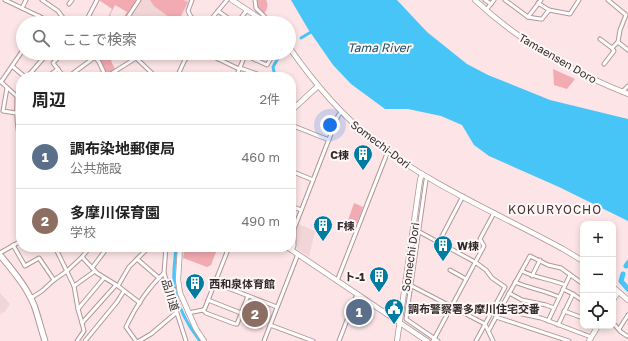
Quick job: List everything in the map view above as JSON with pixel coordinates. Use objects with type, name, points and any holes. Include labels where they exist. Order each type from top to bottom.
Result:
[{"type":"main road","points":[[0,254],[18,276],[31,298],[45,341]]},
{"type":"street","points":[[5,0],[39,16]]},
{"type":"street","points":[[22,8],[26,0]]},
{"type":"street","points":[[42,0],[58,11],[62,16]]},
{"type":"street","points":[[70,4],[72,0]]},
{"type":"street","points":[[89,16],[97,0]]},
{"type":"street","points":[[128,16],[138,0]]},
{"type":"street","points":[[190,16],[188,11],[192,0]]},
{"type":"street","points":[[214,16],[227,0]]},
{"type":"street","points":[[232,0],[256,16]]},
{"type":"street","points":[[255,0],[256,8],[264,16]]},
{"type":"street","name":"Tamaensen Doro","points":[[475,0],[505,26],[541,50],[582,73],[628,94]]},
{"type":"street","points":[[485,0],[491,4]]},
{"type":"street","points":[[486,10],[494,0]]},
{"type":"street","points":[[506,0],[528,17],[542,19],[549,10]]},
{"type":"street","points":[[528,17],[541,0]]},
{"type":"street","points":[[538,3],[549,10],[570,14],[579,0]]},
{"type":"street","points":[[608,0],[627,14],[620,30],[618,42],[612,48]]},
{"type":"street","points":[[242,16],[248,10]]},
{"type":"street","points":[[218,11],[226,16]]},
{"type":"street","points":[[600,39],[614,51],[604,64]]},
{"type":"street","points":[[618,42],[628,50]]},
{"type":"street","name":"Somechi-Dori","points":[[296,56],[318,86],[341,112],[388,152],[422,174],[563,248],[580,259]]},
{"type":"street","points":[[16,60],[0,82],[16,95]]},
{"type":"street","points":[[30,72],[41,60]]},
{"type":"street","points":[[57,60],[53,64],[60,72]]},
{"type":"street","points":[[75,72],[91,60]]},
{"type":"street","points":[[97,60],[104,72]]},
{"type":"street","points":[[114,72],[133,60]]},
{"type":"street","points":[[138,60],[151,72]]},
{"type":"street","points":[[179,72],[185,60]]},
{"type":"street","points":[[220,60],[252,72]]},
{"type":"street","points":[[238,72],[243,60]]},
{"type":"street","points":[[256,60],[268,65],[270,60]]},
{"type":"street","points":[[12,66],[20,72]]},
{"type":"street","points":[[54,72],[58,69]]},
{"type":"street","points":[[296,106],[318,86]]},
{"type":"street","points":[[622,92],[628,86]]},
{"type":"street","points":[[7,88],[4,112],[16,113]]},
{"type":"street","points":[[296,224],[338,116],[341,112]]},
{"type":"street","points":[[296,127],[329,140]]},
{"type":"street","points":[[337,281],[388,152]]},
{"type":"street","points":[[296,173],[313,180]]},
{"type":"street","name":"Somechi Dori","points":[[397,341],[408,284],[420,180],[422,174]]},
{"type":"street","points":[[426,180],[419,232],[408,284],[407,320],[433,340],[438,341]]},
{"type":"street","points":[[439,242],[463,196]]},
{"type":"street","points":[[296,208],[301,210]]},
{"type":"street","points":[[433,340],[484,246],[480,240],[494,213]]},
{"type":"street","points":[[414,229],[475,262],[486,270],[492,278],[505,287],[476,341]]},
{"type":"street","points":[[0,254],[16,244]]},
{"type":"street","points":[[13,245],[16,250]]},
{"type":"street","points":[[17,252],[25,266],[39,258],[54,280]]},
{"type":"street","points":[[57,252],[74,286],[84,331],[77,341]]},
{"type":"street","points":[[31,298],[67,271],[82,258],[86,252]]},
{"type":"street","points":[[92,268],[104,252]]},
{"type":"street","points":[[82,323],[117,286],[126,272],[144,252]]},
{"type":"street","name":"品川道","points":[[166,252],[164,273],[176,314],[186,341]]},
{"type":"street","points":[[180,252],[179,285],[182,299],[196,329],[204,341]]},
{"type":"street","points":[[204,310],[227,252]]},
{"type":"street","points":[[295,252],[427,341]]},
{"type":"street","points":[[264,341],[298,254]]},
{"type":"street","points":[[489,331],[530,256],[548,265],[559,267],[580,282]]},
{"type":"street","points":[[82,258],[95,272],[140,303]]},
{"type":"street","points":[[137,259],[159,278]]},
{"type":"street","points":[[532,276],[540,260]]},
{"type":"street","points":[[450,270],[466,279]]},
{"type":"street","points":[[522,270],[532,276],[552,280],[565,285]]},
{"type":"street","points":[[74,286],[95,272]]},
{"type":"street","points":[[136,341],[126,327],[140,303],[164,273]]},
{"type":"street","points":[[548,321],[570,275]]},
{"type":"street","points":[[78,309],[104,278]]},
{"type":"street","points":[[515,282],[528,288],[559,296]]},
{"type":"street","points":[[215,283],[277,307]]},
{"type":"street","points":[[408,284],[485,324],[493,341]]},
{"type":"street","points":[[563,289],[580,299]]},
{"type":"street","points":[[85,341],[117,302],[124,291]]},
{"type":"street","points":[[616,295],[618,292],[628,300]]},
{"type":"street","points":[[509,293],[522,300],[554,308]]},
{"type":"street","points":[[339,341],[357,294]]},
{"type":"street","points":[[558,325],[573,294]]},
{"type":"street","points":[[204,310],[206,313],[237,324],[248,296]]},
{"type":"street","points":[[208,300],[241,313]]},
{"type":"street","points":[[502,305],[522,314],[541,318],[590,339],[596,329]]},
{"type":"street","points":[[188,313],[204,310]]},
{"type":"street","points":[[564,311],[580,317]]},
{"type":"street","points":[[139,341],[151,334],[176,314]]},
{"type":"street","points":[[619,329],[628,315]]},
{"type":"street","points":[[496,317],[569,341]]},
{"type":"street","points":[[270,325],[313,341]]},
{"type":"street","points":[[616,326],[627,336]]},
{"type":"shaded area","points":[[99,0],[137,1],[127,16],[124,16],[127,12],[115,5],[111,16],[108,16],[112,9]]},
{"type":"shaded area","points":[[140,0],[190,1],[182,16],[130,16]]},
{"type":"shaded area","points":[[150,0],[183,0],[188,2],[181,16],[168,16],[154,6]]},
{"type":"shaded area","points":[[256,0],[266,0],[267,7],[264,14],[258,10]]},
{"type":"shaded area","points":[[99,60],[112,60],[115,69],[111,72],[105,72]]},
{"type":"shaded area","points":[[553,69],[575,79],[567,89],[554,85]]},
{"type":"shaded area","points":[[354,203],[363,207],[357,223],[348,220]]},
{"type":"shaded area","points":[[298,224],[315,231],[309,257],[297,249],[296,229]]},
{"type":"shaded area","points":[[184,252],[216,252],[211,265],[207,267],[183,258]]},
{"type":"shaded area","points":[[0,293],[10,304],[4,313],[2,312],[0,315]]},
{"type":"shaded area","points":[[249,298],[270,307],[262,330],[239,321]]},
{"type":"water","name":"Tama River","points":[[291,0],[397,0],[427,32],[467,64],[488,75],[550,100],[628,119],[628,221],[559,187],[489,156],[474,145],[462,125],[441,116],[408,109],[385,109],[351,84],[333,65],[308,29]]},
{"type":"waterway","points":[[301,38],[311,32]]},
{"type":"waterway","points":[[274,72],[273,67],[277,60]]},
{"type":"waterway","points":[[176,252],[174,275],[175,292],[183,314],[191,329],[200,341]]},
{"type":"waterway","points":[[623,274],[621,281],[628,289]]},
{"type":"place","name":"C棟","points":[[363,171]]},
{"type":"place","name":"F棟","points":[[323,242]]},
{"type":"place","name":"W棟","points":[[443,262]]},
{"type":"place","name":"ト-1","points":[[379,293]]},
{"type":"place","name":"西和泉体育館","points":[[195,300]]},
{"type":"place","name":"調布染地郵便局","points":[[359,312]]},
{"type":"place","name":"多摩川保育園","points":[[255,314]]},
{"type":"place","name":"調布警察署多摩川住宅交番","points":[[394,325]]},
{"type":"district","name":"KOKURYOCHO","points":[[555,209]]}]
